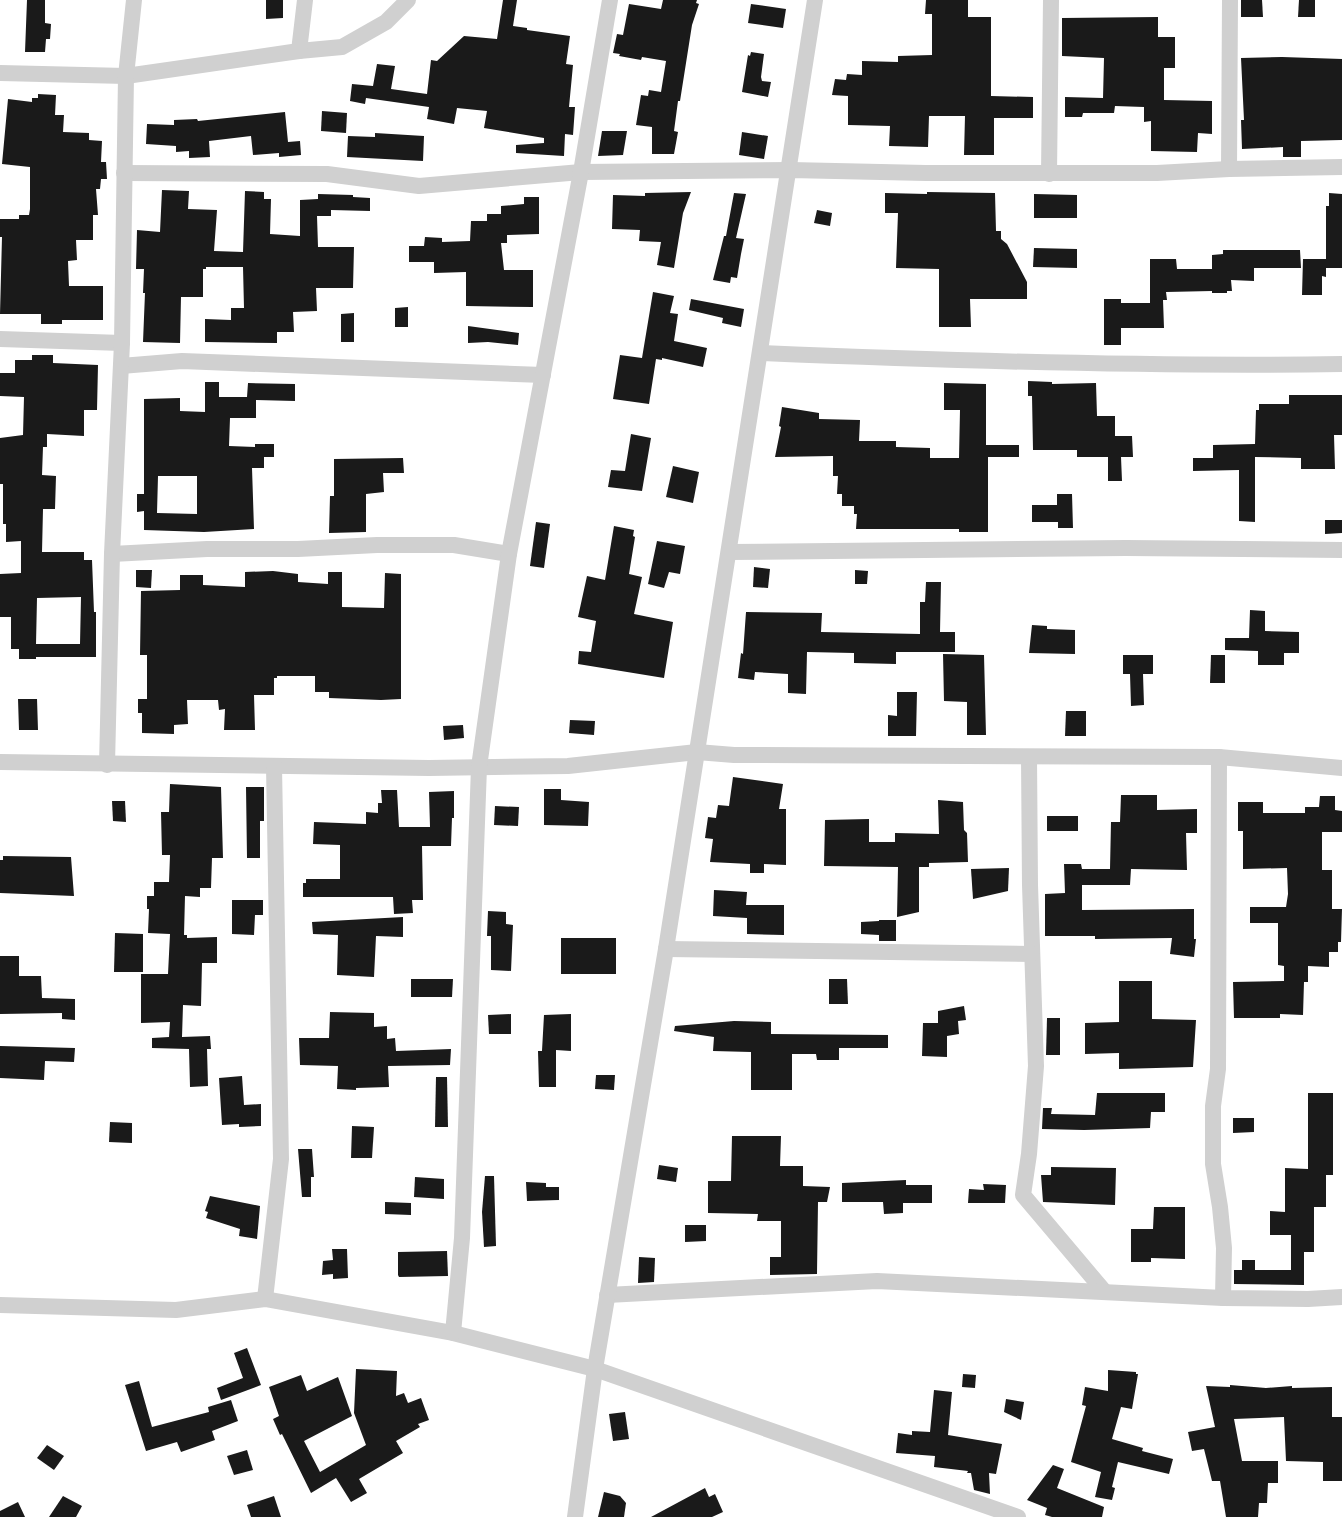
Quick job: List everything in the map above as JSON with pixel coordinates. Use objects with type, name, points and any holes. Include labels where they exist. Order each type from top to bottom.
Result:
[{"type":"street","points":[[107,765],[112,554],[122,343],[126,76],[134,0]]},
{"type":"street","points":[[299,51],[305,0]]},
{"type":"street","points":[[0,73],[126,76],[342,47],[386,22],[408,0]]},
{"type":"street","points":[[453,1333],[462,1238],[479,767],[509,554],[581,172],[610,0]]},
{"type":"street","points":[[575,1517],[595,1369],[666,949],[815,0]]},
{"type":"street","points":[[1049,174],[1051,0]]},
{"type":"street","points":[[1229,169],[1230,0]]},
{"type":"street","points":[[124,173],[327,174],[419,186],[581,172],[790,170],[1049,174],[1342,167]]},
{"type":"street","points":[[0,339],[122,343]]},
{"type":"street","points":[[760,353],[964,361],[1237,365],[1342,364]]},
{"type":"street","points":[[121,366],[182,361],[543,375]]},
{"type":"street","points":[[112,554],[207,549],[454,545],[509,554]]},
{"type":"street","points":[[729,552],[1126,548],[1342,550]]},
{"type":"street","points":[[0,762],[107,765],[568,766],[697,752],[734,755],[1219,758],[1342,768]]},
{"type":"street","points":[[1029,757],[1036,1066],[1029,1154],[1023,1195],[1104,1291]]},
{"type":"street","points":[[1219,758],[1218,1069],[1213,1106],[1213,1164],[1224,1248],[1223,1298]]},
{"type":"street","points":[[265,1299],[281,1159],[274,766]]},
{"type":"street","points":[[666,949],[1032,954]]},
{"type":"street","points":[[607,1295],[877,1281],[1223,1298],[1342,1297]]},
{"type":"street","points":[[0,1305],[176,1310],[265,1299],[453,1333],[595,1369],[1018,1517]]},
{"type":"building","points":[[27,0],[45,0],[45,23],[51,24],[50,39],[46,39],[45,52],[25,52]]},
{"type":"building","points":[[266,0],[283,0],[283,18],[266,19]]},
{"type":"building","points":[[503,0],[517,0],[513,26],[570,36],[566,64],[573,65],[569,107],[575,107],[573,135],[565,134],[564,156],[516,153],[516,145],[544,143],[544,138],[484,128],[487,111],[457,108],[454,124],[427,119],[429,107],[366,98],[365,104],[350,101],[352,84],[373,86],[377,64],[395,66],[391,89],[427,94],[431,60],[437,61],[464,36],[497,39]]},
{"type":"building","points":[[663,0],[697,0],[696,3],[699,4],[692,25],[680,101],[678,101],[674,131],[678,132],[674,154],[652,154],[652,127],[636,125],[641,95],[648,96],[649,90],[661,92],[666,61],[642,57],[641,60],[613,53],[617,34],[623,35],[629,4],[661,9]]},
{"type":"building","points":[[926,0],[968,0],[968,17],[991,17],[991,96],[1033,97],[1033,118],[994,118],[994,155],[964,155],[965,116],[929,116],[928,147],[889,146],[890,126],[848,125],[848,96],[832,95],[835,79],[846,80],[847,74],[862,75],[862,61],[898,62],[898,56],[932,55],[932,14],[925,14]]},
{"type":"building","points":[[1241,0],[1262,0],[1263,17],[1241,17]]},
{"type":"building","points":[[1299,0],[1315,0],[1315,17],[1298,17]]},
{"type":"building","points":[[751,4],[786,9],[783,28],[748,23]]},
{"type":"building","points":[[1158,17],[1158,37],[1175,37],[1175,68],[1164,68],[1164,100],[1212,101],[1212,134],[1198,133],[1197,152],[1151,151],[1151,121],[1144,122],[1144,107],[1115,106],[1114,113],[1083,113],[1082,117],[1065,117],[1065,97],[1103,98],[1104,58],[1062,56],[1062,18]]},
{"type":"building","points":[[751,52],[764,54],[761,77],[762,81],[771,82],[768,97],[742,92],[748,55],[750,56]]},
{"type":"building","points":[[1241,58],[1342,59],[1342,140],[1301,141],[1301,157],[1283,157],[1283,147],[1242,149],[1241,120],[1244,120]]},
{"type":"building","points":[[38,94],[56,95],[55,115],[64,115],[63,132],[89,133],[89,140],[102,141],[101,162],[106,162],[107,179],[101,179],[100,189],[96,189],[98,215],[93,215],[93,240],[76,240],[77,260],[68,261],[69,286],[103,286],[103,320],[62,320],[62,324],[41,324],[41,314],[0,314],[2,237],[0,237],[0,219],[19,219],[19,215],[29,215],[30,209],[30,167],[2,164],[8,99],[32,102],[32,98],[38,98]]},
{"type":"building","points":[[322,111],[347,113],[346,133],[321,131]]},
{"type":"building","points":[[285,112],[288,142],[300,141],[301,155],[279,157],[279,153],[253,155],[251,136],[209,141],[210,157],[189,158],[189,151],[176,152],[176,146],[146,144],[147,124],[174,125],[174,120],[197,119],[198,121]]},
{"type":"building","points":[[602,131],[627,131],[623,155],[598,156]]},
{"type":"building","points":[[742,132],[768,136],[764,159],[739,155]]},
{"type":"building","points":[[375,133],[424,136],[423,161],[347,157],[348,136],[375,137]]},
{"type":"building","points":[[162,190],[189,191],[188,209],[217,210],[214,251],[243,252],[245,191],[264,192],[264,199],[271,199],[270,234],[300,236],[300,200],[318,199],[318,194],[370,198],[370,211],[331,210],[331,216],[317,216],[318,247],[354,247],[353,288],[316,288],[317,311],[293,312],[294,332],[277,332],[277,343],[205,342],[205,319],[231,320],[231,308],[244,308],[243,267],[206,267],[203,269],[203,297],[181,297],[180,343],[143,342],[144,269],[136,269],[137,230],[160,232]]},
{"type":"building","points":[[691,192],[683,213],[674,268],[657,265],[661,242],[639,241],[640,230],[612,229],[613,195],[645,196],[645,193]]},
{"type":"building","points":[[927,192],[995,193],[996,231],[1001,231],[1001,239],[1007,244],[1027,282],[1027,299],[970,299],[971,327],[939,327],[939,269],[896,268],[898,213],[885,213],[885,193],[927,194]]},
{"type":"building","points":[[734,193],[746,194],[736,238],[744,239],[737,278],[731,277],[730,283],[713,280],[724,236],[726,236]]},
{"type":"building","points":[[1329,193],[1342,194],[1342,268],[1326,268],[1326,277],[1322,276],[1322,295],[1302,295],[1303,259],[1326,259],[1326,206],[1329,206]]},
{"type":"building","points":[[1034,194],[1077,195],[1077,218],[1034,218]]},
{"type":"building","points":[[524,197],[539,197],[539,234],[507,235],[507,243],[501,243],[504,270],[533,270],[533,307],[466,306],[466,272],[434,273],[434,262],[409,262],[409,246],[424,246],[425,237],[442,238],[442,242],[470,241],[471,221],[487,221],[487,214],[501,214],[501,206],[524,204]]},
{"type":"building","points":[[817,210],[832,213],[830,226],[814,223]]},
{"type":"building","points":[[1034,248],[1077,249],[1077,268],[1033,267]]},
{"type":"building","points":[[1223,250],[1300,250],[1301,268],[1254,268],[1254,281],[1231,280],[1232,291],[1227,291],[1227,293],[1166,292],[1167,300],[1163,300],[1164,328],[1121,328],[1121,345],[1104,345],[1104,299],[1121,299],[1121,303],[1150,303],[1150,259],[1176,259],[1177,269],[1212,269],[1212,255],[1223,254]]},
{"type":"building","points":[[653,292],[674,296],[670,313],[678,314],[674,341],[707,348],[703,367],[662,358],[662,360],[656,359],[649,404],[613,399],[620,355],[642,358]]},
{"type":"building","points":[[691,299],[744,309],[741,327],[722,323],[723,318],[689,310]]},
{"type":"building","points":[[408,307],[408,327],[395,327],[395,308]]},
{"type":"building","points":[[354,313],[354,342],[341,342],[341,314]]},
{"type":"building","points":[[468,326],[519,333],[518,345],[468,343]]},
{"type":"building","points":[[32,355],[53,355],[53,363],[98,365],[97,410],[84,410],[84,436],[47,434],[47,447],[43,447],[42,475],[56,476],[55,509],[43,509],[42,552],[84,552],[84,560],[92,560],[94,612],[96,612],[96,657],[19,659],[19,649],[11,649],[11,617],[0,617],[0,574],[21,573],[21,541],[6,542],[6,524],[3,524],[3,484],[0,484],[0,438],[23,435],[24,397],[0,396],[0,373],[15,373],[15,360],[32,360]],"holes":[[[81,597],[80,644],[36,644],[37,598]]]},
{"type":"building","points":[[1028,381],[1052,382],[1052,384],[1096,383],[1097,416],[1115,416],[1115,436],[1132,436],[1133,457],[1121,457],[1122,481],[1108,481],[1108,457],[1077,457],[1077,450],[1033,450],[1032,396],[1028,396]]},
{"type":"building","points":[[205,382],[219,382],[219,397],[247,397],[248,383],[295,384],[295,401],[256,400],[256,418],[230,418],[229,446],[255,447],[255,444],[274,444],[274,457],[264,457],[264,468],[252,468],[254,529],[204,532],[144,530],[144,511],[137,512],[137,494],[144,494],[144,399],[180,398],[180,411],[205,412]],"holes":[[[158,476],[197,476],[197,514],[157,513]]]},
{"type":"building","points":[[944,383],[986,384],[986,445],[1019,445],[1019,457],[988,457],[988,532],[959,532],[959,529],[856,529],[857,514],[854,514],[854,506],[842,506],[842,494],[837,494],[838,476],[833,476],[833,456],[775,457],[782,407],[819,413],[819,419],[860,420],[859,441],[896,441],[896,447],[930,448],[930,458],[959,458],[960,410],[944,410]]},
{"type":"building","points":[[1289,395],[1342,395],[1342,435],[1334,435],[1335,469],[1301,469],[1301,458],[1255,457],[1255,522],[1239,521],[1239,470],[1193,471],[1193,458],[1213,458],[1213,445],[1255,444],[1256,410],[1259,410],[1259,404],[1289,404]]},
{"type":"building","points":[[631,434],[651,438],[642,491],[608,487],[611,470],[625,471]]},
{"type":"building","points":[[403,458],[404,473],[383,473],[384,492],[366,494],[366,532],[329,533],[330,496],[334,496],[334,459]]},
{"type":"building","points":[[673,466],[699,472],[693,503],[666,497]]},
{"type":"building","points":[[1057,494],[1072,494],[1073,528],[1058,528],[1058,522],[1032,522],[1032,505],[1057,505]]},
{"type":"building","points":[[1325,520],[1342,520],[1342,533],[1325,534]]},
{"type":"building","points":[[536,522],[550,524],[544,568],[530,566]]},
{"type":"building","points":[[614,526],[634,530],[629,574],[642,577],[634,614],[673,622],[664,678],[578,664],[579,651],[591,652],[596,621],[578,617],[587,576],[605,580]]},
{"type":"building","points":[[657,541],[685,546],[680,574],[669,572],[664,588],[648,584]]},
{"type":"building","points":[[754,567],[770,569],[768,588],[753,587]]},
{"type":"building","points":[[136,570],[152,570],[151,588],[136,587]]},
{"type":"building","points":[[855,570],[868,571],[867,584],[855,584]]},
{"type":"building","points":[[273,571],[298,574],[298,582],[328,584],[328,572],[342,572],[342,607],[384,608],[385,573],[401,574],[401,699],[329,698],[329,692],[315,692],[315,676],[277,676],[274,678],[274,695],[254,695],[255,730],[224,730],[225,709],[219,710],[218,700],[187,700],[188,724],[174,725],[174,734],[142,733],[142,713],[138,713],[138,699],[147,699],[147,655],[140,655],[141,591],[180,590],[180,575],[203,575],[203,585],[245,587],[245,572]]},
{"type":"building","points":[[926,582],[941,582],[940,632],[955,632],[955,652],[896,652],[896,664],[854,663],[854,653],[807,652],[806,694],[788,693],[788,674],[755,672],[754,680],[738,678],[741,653],[743,654],[746,612],[822,613],[821,632],[920,634],[920,602],[925,602]]},
{"type":"building","points":[[1250,610],[1265,611],[1265,631],[1299,632],[1299,653],[1284,653],[1284,665],[1258,665],[1258,651],[1225,650],[1225,638],[1249,638]]},
{"type":"building","points":[[1032,625],[1047,626],[1047,629],[1075,630],[1075,654],[1029,653]]},
{"type":"building","points":[[943,654],[984,655],[986,735],[967,735],[967,702],[944,701]]},
{"type":"building","points":[[1123,655],[1153,655],[1153,674],[1143,674],[1144,705],[1131,706],[1130,674],[1123,674]]},
{"type":"building","points":[[1211,655],[1225,655],[1225,683],[1210,683]]},
{"type":"building","points":[[897,692],[917,692],[916,736],[888,736],[888,715],[897,716]]},
{"type":"building","points":[[18,699],[37,699],[38,730],[19,730]]},
{"type":"building","points":[[1066,711],[1086,711],[1086,736],[1065,736]]},
{"type":"building","points":[[570,720],[595,721],[594,735],[569,733]]},
{"type":"building","points":[[463,725],[464,738],[444,740],[443,726]]},
{"type":"building","points":[[733,777],[783,784],[779,809],[786,809],[786,865],[764,864],[764,873],[750,873],[750,864],[710,862],[713,839],[705,838],[708,817],[716,818],[718,805],[729,806]]},
{"type":"building","points":[[170,784],[221,787],[223,858],[212,858],[211,888],[200,888],[200,897],[185,896],[184,935],[187,935],[187,938],[217,937],[217,963],[202,963],[201,1006],[183,1005],[182,1037],[210,1036],[211,1049],[207,1049],[208,1086],[190,1087],[189,1049],[152,1048],[152,1038],[169,1037],[170,1022],[141,1023],[141,974],[168,974],[170,934],[148,933],[147,896],[154,896],[154,882],[169,882],[170,855],[162,855],[161,812],[169,812]]},
{"type":"building","points":[[246,787],[264,787],[264,821],[260,821],[260,858],[247,858]]},
{"type":"building","points":[[544,789],[561,789],[561,800],[589,802],[588,826],[544,825]]},
{"type":"building","points":[[381,790],[397,790],[399,827],[430,827],[429,792],[454,791],[451,846],[422,846],[423,900],[412,900],[413,913],[394,914],[393,897],[303,897],[303,883],[306,883],[306,879],[340,879],[340,845],[313,844],[314,822],[366,824],[366,812],[378,813],[378,803],[382,803]]},
{"type":"building","points":[[1121,795],[1157,795],[1157,810],[1197,809],[1197,833],[1186,833],[1187,870],[1131,869],[1130,885],[1082,885],[1082,910],[1194,909],[1194,939],[1196,939],[1194,957],[1170,954],[1172,938],[1095,939],[1095,936],[1045,936],[1045,894],[1065,893],[1064,864],[1081,864],[1082,869],[1110,869],[1111,822],[1120,822]]},
{"type":"building","points":[[1320,796],[1335,796],[1335,810],[1342,811],[1342,832],[1322,832],[1322,870],[1332,870],[1332,909],[1342,909],[1341,942],[1338,942],[1338,952],[1329,952],[1329,967],[1308,966],[1308,982],[1304,982],[1303,1015],[1280,1014],[1280,1018],[1234,1018],[1233,982],[1284,981],[1284,966],[1278,965],[1278,923],[1250,923],[1250,907],[1286,907],[1288,894],[1287,868],[1243,869],[1243,831],[1238,831],[1238,802],[1263,802],[1263,813],[1305,813],[1305,807],[1319,807]]},
{"type":"building","points":[[938,800],[963,802],[968,862],[929,863],[929,867],[919,867],[919,912],[897,917],[898,867],[824,866],[825,820],[869,819],[869,842],[895,842],[895,833],[939,834]]},
{"type":"building","points":[[112,801],[125,801],[126,822],[113,821]]},
{"type":"building","points":[[495,806],[519,807],[518,826],[494,825]]},
{"type":"building","points":[[1047,816],[1078,816],[1078,831],[1047,831]]},
{"type":"building","points":[[3,856],[71,857],[74,896],[0,893],[0,860],[3,860]]},
{"type":"building","points":[[1009,868],[1008,891],[973,899],[971,869]]},
{"type":"building","points":[[714,890],[747,892],[746,905],[784,905],[784,935],[747,934],[747,918],[713,916]]},
{"type":"building","points":[[232,900],[263,900],[263,915],[255,915],[254,935],[232,934]]},
{"type":"building","points":[[488,911],[506,912],[506,924],[513,925],[511,971],[491,970],[491,936],[487,936]]},
{"type":"building","points":[[403,917],[403,937],[376,936],[374,977],[337,975],[338,935],[313,934],[312,922]]},
{"type":"building","points":[[896,920],[896,941],[879,941],[879,935],[861,934],[861,922]]},
{"type":"building","points":[[115,933],[143,934],[143,972],[114,972]]},
{"type":"building","points":[[561,938],[616,938],[616,974],[561,974]]},
{"type":"building","points":[[0,956],[19,956],[19,976],[41,976],[42,998],[75,999],[75,1020],[62,1019],[62,1013],[0,1014]]},
{"type":"building","points":[[411,979],[453,979],[452,997],[411,997]]},
{"type":"building","points":[[829,979],[847,979],[848,1004],[829,1004]]},
{"type":"building","points":[[1119,981],[1152,981],[1152,1019],[1196,1020],[1193,1067],[1119,1069],[1119,1053],[1085,1054],[1085,1023],[1119,1022]]},
{"type":"building","points":[[964,1006],[966,1020],[958,1021],[959,1034],[947,1036],[947,1057],[922,1056],[923,1023],[938,1023],[938,1011]]},
{"type":"building","points":[[330,1012],[374,1013],[374,1027],[387,1026],[387,1039],[395,1038],[396,1051],[451,1049],[450,1065],[388,1066],[389,1087],[337,1089],[338,1066],[300,1065],[299,1038],[329,1038]]},
{"type":"building","points":[[511,1014],[511,1034],[489,1034],[488,1015]]},
{"type":"building","points":[[571,1014],[571,1051],[556,1050],[556,1087],[539,1087],[538,1051],[542,1051],[544,1015]]},
{"type":"building","points":[[1047,1018],[1060,1018],[1060,1055],[1046,1055]]},
{"type":"building","points":[[734,1021],[771,1022],[771,1034],[888,1035],[888,1048],[839,1048],[839,1060],[817,1060],[816,1054],[792,1054],[792,1090],[751,1090],[751,1052],[713,1051],[714,1037],[674,1031],[675,1026]]},
{"type":"building","points":[[0,1046],[75,1048],[74,1062],[45,1061],[44,1080],[0,1078]]},
{"type":"building","points":[[596,1075],[615,1075],[614,1090],[595,1089]]},
{"type":"building","points":[[242,1076],[244,1105],[261,1104],[261,1126],[222,1125],[219,1078]]},
{"type":"building","points":[[436,1077],[447,1077],[448,1127],[435,1127]]},
{"type":"building","points":[[1097,1093],[1165,1093],[1165,1112],[1151,1112],[1150,1128],[1042,1129],[1043,1108],[1052,1108],[1051,1114],[1095,1115]]},
{"type":"building","points":[[1308,1093],[1333,1093],[1333,1175],[1326,1175],[1326,1207],[1314,1207],[1314,1252],[1304,1252],[1304,1285],[1234,1284],[1234,1270],[1242,1270],[1242,1260],[1255,1260],[1255,1270],[1291,1270],[1291,1235],[1270,1235],[1270,1211],[1285,1212],[1285,1168],[1308,1169]]},
{"type":"building","points":[[1233,1118],[1254,1118],[1254,1132],[1233,1133]]},
{"type":"building","points":[[110,1122],[132,1123],[132,1143],[109,1142]]},
{"type":"building","points":[[352,1126],[374,1127],[372,1158],[351,1158]]},
{"type":"building","points":[[732,1136],[781,1136],[780,1166],[803,1166],[803,1186],[830,1187],[827,1202],[818,1202],[817,1274],[770,1275],[770,1257],[781,1257],[781,1221],[757,1221],[758,1214],[708,1213],[708,1181],[731,1181]]},
{"type":"building","points":[[298,1149],[312,1149],[314,1177],[311,1177],[311,1197],[302,1197]]},
{"type":"building","points":[[659,1165],[678,1168],[676,1182],[657,1179]]},
{"type":"building","points":[[1051,1167],[1116,1168],[1115,1205],[1043,1202],[1041,1175],[1051,1175]]},
{"type":"building","points":[[485,1176],[494,1176],[496,1246],[484,1247],[482,1212]]},
{"type":"building","points":[[415,1177],[444,1179],[444,1199],[414,1197]]},
{"type":"building","points":[[906,1180],[906,1185],[932,1185],[932,1203],[903,1203],[903,1213],[884,1214],[883,1202],[842,1202],[842,1183]]},
{"type":"building","points":[[526,1182],[546,1183],[546,1187],[559,1187],[559,1200],[527,1201]]},
{"type":"building","points":[[983,1184],[1006,1185],[1005,1203],[968,1203],[969,1189],[984,1190]]},
{"type":"building","points":[[210,1196],[260,1206],[257,1239],[239,1236],[240,1229],[206,1218],[208,1212],[205,1211]]},
{"type":"building","points":[[385,1202],[411,1203],[411,1215],[385,1214]]},
{"type":"building","points":[[1154,1207],[1185,1207],[1185,1259],[1151,1258],[1151,1262],[1131,1262],[1131,1229],[1153,1229]]},
{"type":"building","points":[[685,1225],[706,1225],[706,1241],[685,1242]]},
{"type":"building","points":[[332,1249],[347,1249],[348,1278],[333,1279],[333,1274],[322,1275],[323,1261],[333,1260]]},
{"type":"building","points":[[447,1251],[448,1276],[399,1277],[398,1252]]},
{"type":"building","points":[[639,1257],[655,1258],[654,1282],[638,1283]]},
{"type":"building","points":[[247,1348],[261,1385],[221,1400],[217,1388],[243,1378],[234,1353]]},
{"type":"building","points":[[356,1369],[397,1371],[396,1396],[404,1393],[408,1403],[421,1398],[429,1420],[418,1424],[420,1427],[396,1441],[403,1453],[359,1479],[367,1493],[351,1502],[336,1478],[311,1493],[273,1419],[279,1416],[269,1387],[301,1375],[307,1391],[338,1377],[352,1416],[304,1441],[320,1472],[366,1445],[354,1413]]},
{"type":"building","points":[[1108,1370],[1138,1374],[1132,1409],[1121,1407],[1112,1439],[1143,1448],[1142,1451],[1173,1459],[1169,1474],[1118,1462],[1112,1487],[1115,1488],[1112,1500],[1095,1497],[1101,1472],[1071,1462],[1086,1406],[1082,1405],[1085,1387],[1108,1391]]},
{"type":"building","points":[[963,1374],[976,1375],[975,1388],[962,1387]]},
{"type":"building","points":[[139,1381],[152,1427],[209,1412],[208,1407],[231,1400],[238,1421],[212,1431],[215,1440],[181,1452],[177,1442],[146,1451],[125,1385]]},
{"type":"building","points":[[1230,1385],[1266,1388],[1332,1387],[1332,1417],[1342,1417],[1342,1481],[1323,1481],[1323,1462],[1286,1461],[1284,1417],[1234,1419],[1242,1461],[1278,1461],[1278,1483],[1268,1483],[1267,1503],[1259,1503],[1258,1517],[1226,1517],[1220,1481],[1212,1481],[1204,1449],[1192,1451],[1188,1432],[1215,1427],[1206,1386],[1230,1387]]},
{"type":"building","points":[[934,1390],[952,1392],[948,1435],[1002,1444],[996,1474],[989,1473],[990,1494],[974,1490],[971,1473],[967,1473],[968,1471],[934,1467],[935,1456],[896,1453],[898,1433],[912,1435],[912,1431],[930,1432]]},
{"type":"building","points":[[1006,1399],[1024,1402],[1021,1420],[1004,1412]]},
{"type":"building","points":[[625,1412],[629,1439],[613,1441],[609,1414]]},
{"type":"building","points":[[47,1445],[64,1456],[54,1470],[37,1458]]},
{"type":"building","points":[[247,1450],[253,1470],[234,1475],[227,1456]]},
{"type":"building","points":[[1053,1465],[1064,1469],[1057,1488],[1104,1507],[1102,1517],[1052,1517],[1045,1515],[1047,1508],[1027,1500]]},
{"type":"building","points":[[705,1488],[709,1497],[715,1494],[723,1512],[712,1517],[651,1517]]},
{"type":"building","points":[[604,1492],[620,1496],[626,1503],[624,1517],[598,1517]]},
{"type":"building","points":[[63,1496],[82,1506],[76,1517],[49,1517]]},
{"type":"building","points":[[274,1496],[281,1517],[251,1517],[247,1505]]},
{"type":"building","points":[[18,1502],[25,1517],[0,1517],[0,1511]]}]
